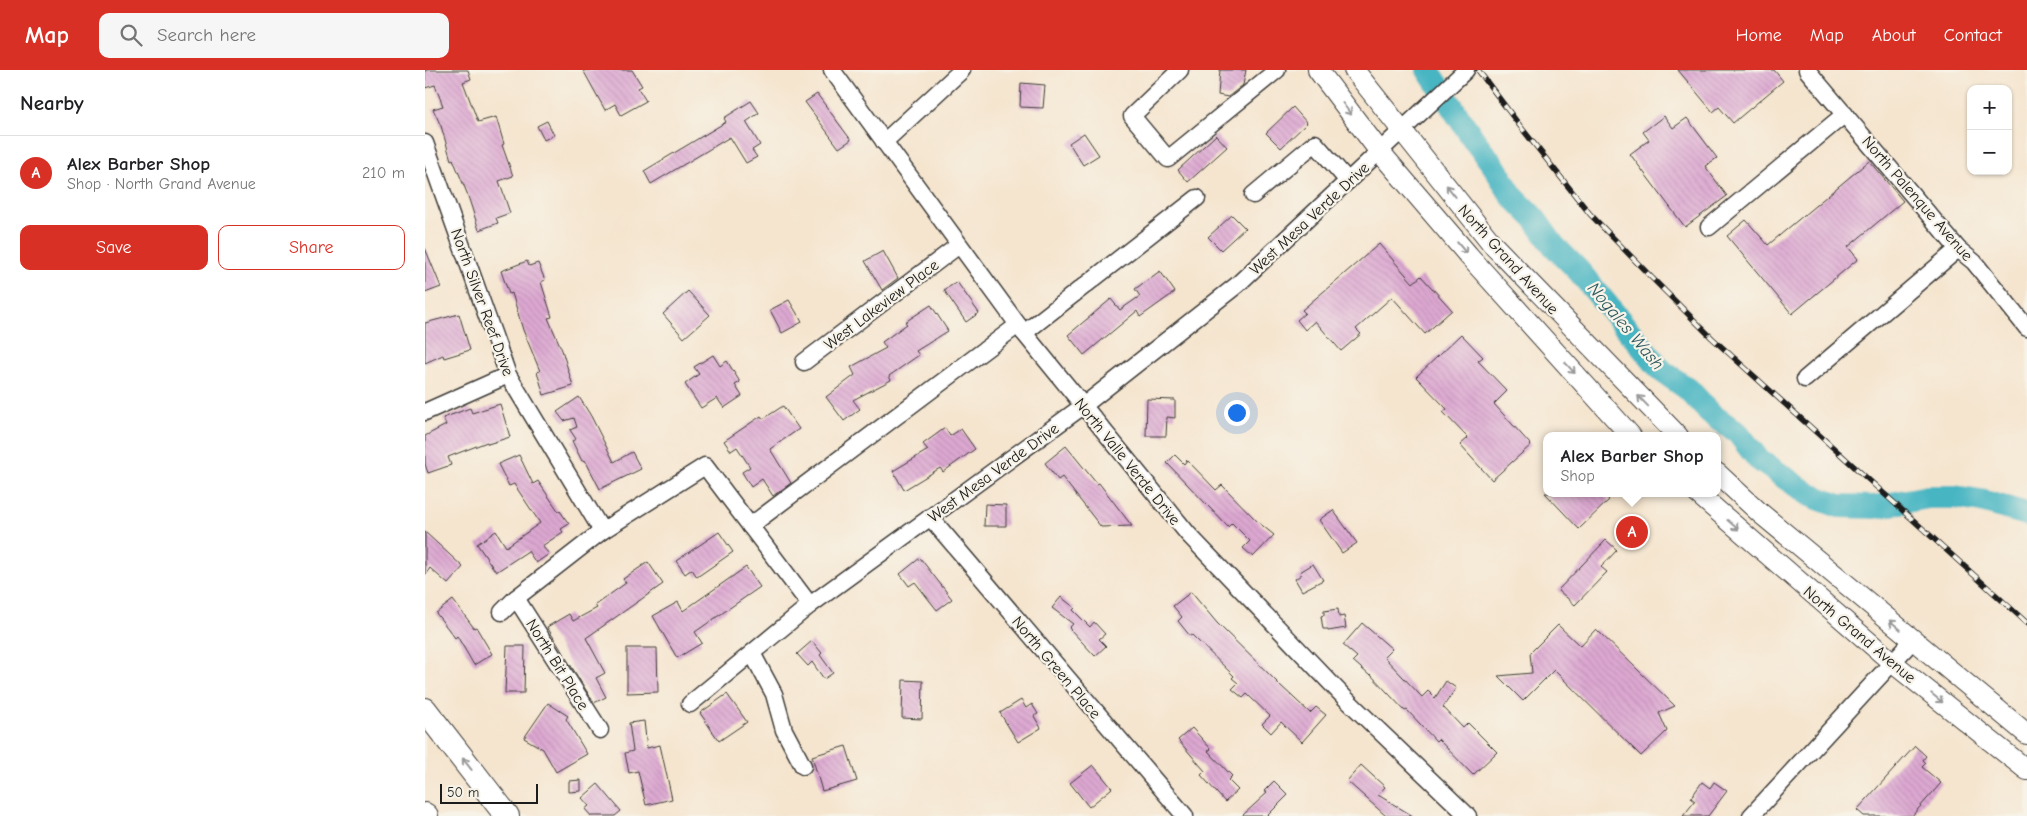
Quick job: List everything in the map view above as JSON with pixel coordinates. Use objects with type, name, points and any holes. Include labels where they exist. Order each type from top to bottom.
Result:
[{"type":"highway","points":[[425,710],[507,816]]},
{"type":"main road","name":"North Grand Avenue","points":[[1318,70],[1380,152],[1469,256],[1627,432]]},
{"type":"main road","name":"North Grand Avenue","points":[[1354,70],[1494,246],[1673,432]]},
{"type":"main road","name":"North Grand Avenue","points":[[1721,477],[1759,512],[2027,734]]},
{"type":"main road","name":"North Grand Avenue","points":[[1702,497],[1893,663],[2027,770]]},
{"type":"street","name":"North Valle Verde Drive","points":[[832,70],[1021,329],[1188,534],[1458,813]]},
{"type":"street","points":[[884,142],[962,70]]},
{"type":"street","points":[[1180,70],[1132,116],[1168,159],[1277,70]]},
{"type":"street","name":"North Palenque Avenue","points":[[1807,70],[1958,249],[1974,262],[2027,328]]},
{"type":"street","name":"West Mesa Verde Drive","points":[[690,704],[811,605],[1083,406],[1237,285],[1463,73]]},
{"type":"street","points":[[1709,227],[1845,114]]},
{"type":"street","name":"North Silver Reef Drive","points":[[425,143],[509,375],[602,531]]},
{"type":"street","points":[[1253,195],[1315,143],[1349,181]]},
{"type":"street","points":[[750,526],[1197,198]]},
{"type":"street","name":"West Lakeview Place","points":[[804,362],[959,246]]},
{"type":"street","points":[[1805,379],[1958,249]]},
{"type":"street","points":[[425,412],[509,375]]},
{"type":"street","points":[[502,612],[516,598],[602,531],[705,466],[811,605]]},
{"type":"street","name":"North Green Place","points":[[930,517],[1185,816]]},
{"type":"street","name":"North Bit Place","points":[[516,598],[600,730]]},
{"type":"street","points":[[1751,816],[1913,640]]},
{"type":"street","points":[[751,653],[775,694],[784,730],[803,766]]},
{"type":"building","points":[[425,70],[468,70],[471,79],[463,82],[478,122],[496,117],[504,144],[502,145],[513,176],[499,181],[510,213],[496,218],[498,223],[479,230],[467,193],[453,159],[451,160],[441,126],[433,109],[443,106],[435,85],[425,88]]},
{"type":"building","points":[[583,70],[632,70],[642,86],[638,88],[646,101],[621,115],[615,104],[605,110]]},
{"type":"building","points":[[1220,70],[1246,70],[1243,85],[1228,97],[1218,95]]},
{"type":"building","points":[[1678,70],[1774,70],[1783,81],[1733,123],[1719,107],[1713,112]]},
{"type":"building","points":[[1021,83],[1045,85],[1043,108],[1020,107]]},
{"type":"building","points":[[817,94],[851,140],[839,148],[805,102]]},
{"type":"building","points":[[751,101],[759,113],[746,122],[760,145],[752,150],[757,157],[746,163],[730,137],[651,184],[644,171],[726,122],[724,118]]},
{"type":"building","points":[[1293,107],[1307,123],[1281,148],[1266,133]]},
{"type":"building","points":[[1664,116],[1673,128],[1687,118],[1717,158],[1705,166],[1727,196],[1685,227],[1630,154],[1649,140],[1643,132]]},
{"type":"building","points":[[547,121],[554,135],[544,140],[537,126]]},
{"type":"building","points":[[1084,133],[1099,155],[1083,165],[1069,143]]},
{"type":"building","points":[[1216,135],[1227,147],[1188,182],[1178,170]]},
{"type":"building","points":[[1869,161],[1903,201],[1848,247],[1858,259],[1792,314],[1727,236],[1746,220],[1768,245]]},
{"type":"building","points":[[1232,215],[1245,228],[1221,250],[1208,237]]},
{"type":"building","points":[[1379,244],[1413,283],[1421,276],[1452,310],[1425,334],[1392,297],[1356,329],[1361,334],[1341,351],[1315,321],[1305,330],[1297,320],[1305,313],[1302,310]]},
{"type":"building","points":[[425,248],[441,287],[425,293]]},
{"type":"building","points":[[883,251],[898,278],[882,290],[865,261]]},
{"type":"building","points":[[527,261],[529,266],[538,263],[545,280],[541,282],[552,317],[548,318],[562,350],[573,386],[544,395],[537,372],[540,371],[523,330],[512,293],[509,294],[501,271]]},
{"type":"building","points":[[1160,271],[1175,292],[1140,317],[1137,311],[1084,355],[1068,335],[1111,299],[1120,310],[1140,296],[1135,289]]},
{"type":"building","points":[[957,282],[979,313],[966,322],[944,290]]},
{"type":"building","points":[[688,291],[710,315],[684,338],[663,314]]},
{"type":"building","points":[[789,300],[802,322],[782,333],[770,310]]},
{"type":"building","points":[[931,305],[948,331],[916,351],[919,355],[889,376],[891,380],[853,400],[860,409],[844,421],[826,397],[855,375],[851,367],[886,348],[882,342],[907,324],[905,322]]},
{"type":"building","points":[[459,314],[470,350],[444,358],[443,355],[425,363],[425,323]]},
{"type":"building","points":[[1461,334],[1483,357],[1478,361],[1507,391],[1494,404],[1531,445],[1492,480],[1460,445],[1468,438],[1443,412],[1447,409],[1416,377]]},
{"type":"building","points":[[713,355],[720,366],[727,361],[740,382],[735,385],[742,396],[724,408],[717,398],[701,408],[685,384],[699,374],[694,367]]},
{"type":"building","points":[[579,397],[591,416],[614,462],[632,452],[641,469],[600,489],[585,460],[582,461],[572,441],[576,439],[570,430],[577,427],[574,418],[564,421],[557,412]]},
{"type":"building","points":[[1147,399],[1175,400],[1175,418],[1167,417],[1166,436],[1146,436]]},
{"type":"building","points":[[500,404],[510,437],[488,444],[487,442],[448,457],[451,465],[428,473],[425,464],[425,436],[446,425],[443,418],[470,408],[472,413]]},
{"type":"building","points":[[783,406],[799,429],[770,449],[791,483],[773,496],[762,479],[751,487],[742,472],[750,467],[737,447],[731,451],[724,441],[761,416],[763,419]]},
{"type":"building","points":[[945,428],[950,436],[961,429],[975,449],[943,472],[940,468],[904,490],[893,471],[928,450],[923,444]]},
{"type":"building","points":[[1066,446],[1097,484],[1099,483],[1132,526],[1101,527],[1062,477],[1058,480],[1045,463]]},
{"type":"building","points":[[519,455],[533,484],[538,481],[569,524],[561,529],[563,532],[542,546],[549,554],[536,563],[528,551],[496,572],[477,544],[496,531],[506,547],[540,523],[514,484],[509,486],[498,464]]},
{"type":"building","points":[[1175,455],[1184,464],[1187,460],[1216,490],[1222,485],[1258,522],[1274,535],[1253,557],[1243,548],[1250,541],[1232,523],[1228,527],[1167,463]]},
{"type":"building","points":[[1549,497],[1606,497],[1609,500],[1579,529]]},
{"type":"building","points":[[985,504],[1006,505],[1006,526],[984,526]]},
{"type":"building","points":[[1333,510],[1357,543],[1342,553],[1319,520]]},
{"type":"building","points":[[425,532],[463,567],[448,584],[430,568],[425,575]]},
{"type":"building","points":[[719,532],[733,552],[697,577],[692,569],[685,574],[676,561]]},
{"type":"building","points":[[1606,540],[1617,550],[1601,567],[1607,572],[1575,605],[1558,590]]},
{"type":"building","points":[[920,558],[952,599],[937,610],[915,582],[909,586],[900,574]]},
{"type":"building","points":[[648,562],[663,584],[586,638],[605,673],[596,678],[606,697],[594,703],[547,627],[569,614],[573,621],[597,608],[595,605],[626,583],[623,579]]},
{"type":"building","points":[[1313,564],[1323,580],[1302,591],[1295,579],[1301,575],[1300,572]]},
{"type":"building","points":[[746,567],[760,587],[695,632],[702,643],[677,658],[653,616],[678,602],[683,611]]},
{"type":"building","points":[[1191,592],[1217,623],[1310,713],[1316,707],[1326,715],[1302,742],[1281,722],[1271,733],[1262,724],[1270,716],[1247,694],[1243,698],[1232,689],[1238,683],[1232,678],[1234,676],[1192,635],[1190,636],[1178,621],[1182,617],[1173,606]]},
{"type":"building","points":[[1061,597],[1075,608],[1073,610],[1090,627],[1094,622],[1105,634],[1099,639],[1106,646],[1095,656],[1069,628],[1073,624],[1052,608]]},
{"type":"building","points":[[453,600],[474,628],[476,627],[492,654],[474,665],[457,636],[455,638],[436,613]]},
{"type":"building","points":[[1338,609],[1339,617],[1344,616],[1346,628],[1328,631],[1328,629],[1323,629],[1321,616],[1324,615],[1324,611]]},
{"type":"building","points":[[1362,623],[1392,649],[1384,657],[1422,697],[1428,691],[1435,698],[1446,681],[1456,688],[1443,707],[1463,728],[1468,723],[1497,752],[1473,775],[1438,739],[1436,741],[1407,710],[1405,711],[1370,674],[1353,661],[1357,657],[1343,645]]},
{"type":"building","points":[[1558,625],[1580,646],[1596,629],[1675,706],[1659,713],[1667,731],[1641,756],[1554,670],[1523,701],[1498,676],[1532,673],[1530,653]]},
{"type":"building","points":[[812,641],[822,653],[820,655],[833,673],[824,679],[812,662],[808,666],[797,654]]},
{"type":"building","points":[[507,646],[525,646],[524,693],[505,693]]},
{"type":"building","points":[[627,648],[657,648],[658,692],[627,693]]},
{"type":"building","points":[[903,680],[923,681],[922,719],[902,718]]},
{"type":"building","points":[[727,694],[747,722],[719,741],[700,713]]},
{"type":"building","points":[[1021,700],[1026,708],[1032,704],[1038,714],[1034,716],[1041,728],[1018,742],[1000,713]]},
{"type":"building","points":[[548,703],[568,716],[566,719],[587,754],[556,772],[543,749],[524,738]]},
{"type":"building","points":[[644,721],[647,748],[660,745],[672,799],[646,805],[638,771],[629,773],[625,753],[633,751],[629,723]]},
{"type":"building","points":[[1192,728],[1211,749],[1208,751],[1232,776],[1228,780],[1238,790],[1225,802],[1201,775],[1205,771],[1178,740]]},
{"type":"building","points":[[846,746],[857,781],[822,791],[812,756]]},
{"type":"building","points":[[1915,746],[1926,756],[1923,760],[1926,763],[1922,767],[1941,783],[1912,816],[1864,816],[1857,810]]},
{"type":"building","points":[[1093,765],[1112,788],[1089,807],[1070,783]]},
{"type":"building","points":[[1361,765],[1385,787],[1378,795],[1413,816],[1386,816],[1347,781]]},
{"type":"building","points":[[581,780],[581,791],[569,792],[569,781]]},
{"type":"building","points":[[1274,781],[1288,795],[1267,816],[1242,816],[1267,793],[1264,791]]},
{"type":"building","points":[[1702,782],[1710,788],[1714,782],[1727,791],[1708,816],[1683,816],[1695,801],[1691,798]]},
{"type":"building","points":[[598,784],[621,811],[615,816],[591,816],[585,809],[589,806],[582,798]]},
{"type":"waterway","name":"Nogales Wash","points":[[1428,70],[1474,140],[1494,166],[1512,196],[1534,218],[1554,246],[1578,270],[1662,371],[1688,389],[1712,415],[1738,433],[1758,459],[1810,495],[1839,506],[1875,507],[1928,497],[1954,497],[1981,501],[2027,514]]},
{"type":"railway","points":[[1478,70],[1590,214],[1652,278],[1712,338],[2027,623]]},
{"type":"place","name":"Alex Barber Shop","points":[[1632,532]]}]
